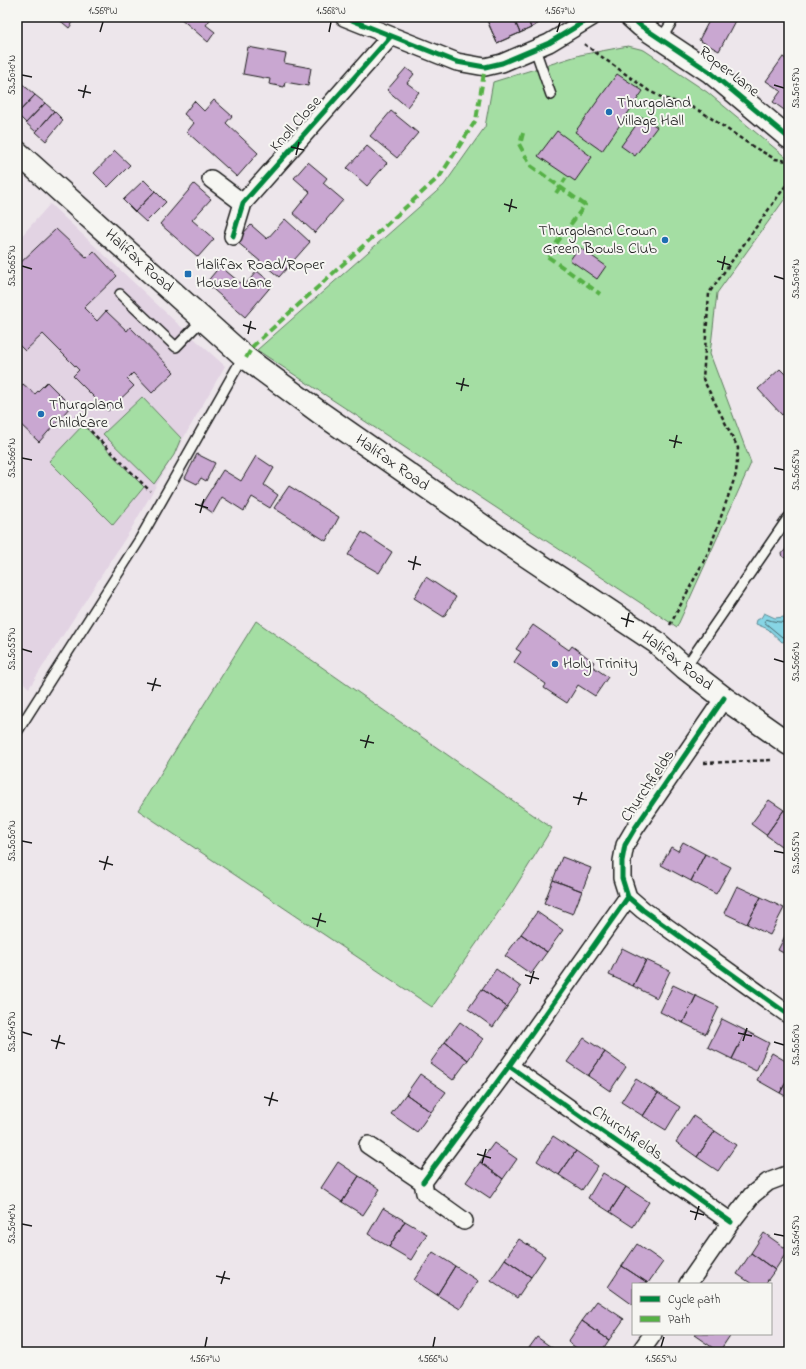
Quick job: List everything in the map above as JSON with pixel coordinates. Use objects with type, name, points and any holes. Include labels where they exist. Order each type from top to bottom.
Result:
[{"type":"highway","name":"Halifax Road","points":[[17,152],[244,355],[319,412],[659,645],[685,668],[724,698],[789,744]]},
{"type":"street","points":[[344,17],[457,62],[485,67],[502,63],[549,43],[592,17]]},
{"type":"street","name":"Roper Lane","points":[[631,17],[641,26],[710,72],[789,138]]},
{"type":"street","name":"Knoll Close","points":[[233,236],[243,203],[391,36]]},
{"type":"street","points":[[210,179],[243,203]]},
{"type":"street","name":"Churchfields","points":[[724,698],[635,828],[625,845],[622,861],[622,878],[628,897],[642,910],[789,1015]]},
{"type":"street","points":[[464,1221],[424,1193],[423,1182],[509,1066],[628,897]]},
{"type":"street","name":"Churchfields","points":[[509,1066],[731,1222]]},
{"type":"street","points":[[368,1145],[423,1182]]},
{"type":"street","points":[[689,1283],[731,1222],[752,1195],[768,1182],[789,1174]]},
{"type":"street","points":[[640,1352],[652,1335]]},
{"type":"lane","points":[[661,39],[675,17]]},
{"type":"lane","points":[[535,49],[550,95]]},
{"type":"lane","points":[[120,294],[176,347],[203,319]]},
{"type":"lane","points":[[17,732],[140,539],[244,355]]},
{"type":"lane","points":[[685,668],[788,518]]},
{"type":"path","points":[[568,31],[588,48],[649,91],[663,98],[702,112],[752,146],[775,159],[789,161]]},
{"type":"path","points":[[659,645],[709,551],[736,474],[738,448],[703,379],[709,293],[789,181]]},
{"type":"path","points":[[76,416],[152,493],[162,500]]},
{"type":"path","points":[[679,764],[773,760]]},
{"type":"shaded area","points":[[50,204],[225,366],[130,531],[29,688],[17,677],[17,241]]},
{"type":"green space","points":[[628,46],[644,50],[707,92],[789,160],[789,193],[717,293],[710,354],[751,463],[677,627],[257,350],[444,185],[485,127],[493,82],[580,55]]},
{"type":"green space","points":[[142,397],[181,438],[174,455],[154,484],[103,434]]},
{"type":"green space","points":[[83,425],[144,487],[113,525],[49,461]]},
{"type":"green space","points":[[256,621],[552,828],[509,897],[432,1007],[138,810]]},
{"type":"water","points":[[764,613],[775,618],[784,617],[789,620],[789,640],[782,642],[768,629],[756,624],[757,620],[761,618]]},
{"type":"building","points":[[56,17],[77,17],[69,28]]},
{"type":"building","points":[[179,17],[212,17],[206,25],[215,32],[208,42]]},
{"type":"building","points":[[513,17],[520,33],[497,43],[486,18]]},
{"type":"building","points":[[513,17],[527,17],[531,28],[520,33]]},
{"type":"building","points":[[527,17],[544,17],[545,19],[531,28]]},
{"type":"building","points":[[548,17],[531,28],[497,43],[486,18]]},
{"type":"building","points":[[711,17],[737,17],[719,51],[699,40]]},
{"type":"building","points":[[248,47],[286,54],[284,63],[311,68],[308,86],[285,82],[284,87],[269,84],[270,79],[243,74]]},
{"type":"building","points":[[783,57],[789,61],[789,109],[787,112],[773,102],[781,91],[766,81]]},
{"type":"building","points":[[406,68],[414,74],[407,83],[419,92],[407,107],[387,90]]},
{"type":"building","name":"Thurgoland Village Hall","points":[[617,74],[643,91],[602,151],[575,132]]},
{"type":"building","points":[[20,82],[35,95],[17,114],[17,85]]},
{"type":"building","points":[[35,95],[45,103],[26,123],[17,114]]},
{"type":"building","points":[[214,100],[232,116],[226,123],[258,153],[237,177],[187,132],[194,123],[184,114],[194,101],[204,111]]},
{"type":"building","points":[[45,103],[54,111],[36,132],[26,123]]},
{"type":"building","points":[[54,111],[63,120],[46,141],[36,132]]},
{"type":"building","points":[[391,111],[418,133],[397,158],[370,136]]},
{"type":"building","points":[[642,117],[657,127],[635,156],[621,146]]},
{"type":"building","points":[[557,131],[592,157],[575,181],[538,156]]},
{"type":"building","points":[[367,146],[387,163],[367,186],[347,168]]},
{"type":"building","points":[[115,151],[130,165],[108,187],[94,173]]},
{"type":"building","points":[[308,162],[327,178],[323,183],[343,200],[315,233],[293,213],[310,192],[294,178]]},
{"type":"building","points":[[144,180],[155,191],[135,212],[123,200]]},
{"type":"building","points":[[194,184],[211,199],[192,220],[214,239],[198,257],[160,224]]},
{"type":"building","points":[[155,191],[166,202],[146,222],[135,212]]},
{"type":"building","points":[[285,219],[310,242],[279,277],[236,241],[251,225],[267,239]]},
{"type":"building","points":[[56,229],[87,258],[94,251],[117,276],[84,308],[97,321],[106,311],[127,331],[130,327],[174,372],[152,393],[133,373],[127,379],[134,386],[108,411],[73,376],[79,370],[43,334],[25,351],[17,343],[17,266]]},
{"type":"building","points":[[579,247],[606,266],[597,279],[570,260]]},
{"type":"building","points":[[220,266],[244,286],[257,271],[273,284],[245,317],[206,283]]},
{"type":"building","points":[[780,369],[789,378],[789,408],[782,415],[758,389]]},
{"type":"building","name":"Thurgoland Childcare","points":[[47,382],[71,406],[39,442],[17,421],[17,390],[23,384],[35,394]]},
{"type":"building","points":[[197,454],[215,463],[206,481],[201,478],[197,484],[185,478]]},
{"type":"building","points":[[256,456],[274,468],[264,485],[278,495],[270,508],[252,497],[244,511],[222,497],[213,513],[201,505],[223,470],[241,481]]},
{"type":"building","points":[[289,486],[339,517],[326,541],[274,508]]},
{"type":"building","points":[[362,532],[392,552],[379,573],[348,555]]},
{"type":"building","points":[[789,545],[789,561],[781,555]]},
{"type":"building","points":[[426,577],[456,597],[444,617],[414,598]]},
{"type":"building","name":"Holy Trinity","points":[[533,625],[569,650],[572,646],[594,662],[592,666],[608,677],[595,696],[578,685],[567,703],[544,688],[546,684],[514,662],[521,652],[516,649]]},
{"type":"building","points":[[769,800],[784,810],[766,835],[751,824]]},
{"type":"building","points":[[784,810],[789,814],[789,835],[781,846],[766,835]]},
{"type":"building","points":[[789,835],[789,852],[781,846]]},
{"type":"building","points":[[683,842],[705,854],[691,881],[661,865],[671,847],[678,851]]},
{"type":"building","points":[[705,854],[731,867],[716,894],[691,881]]},
{"type":"building","points":[[562,857],[591,868],[582,891],[553,880]]},
{"type":"building","points":[[553,880],[582,891],[573,914],[544,903]]},
{"type":"building","points":[[737,886],[761,897],[747,924],[724,913]]},
{"type":"building","points":[[761,897],[784,908],[770,935],[747,924]]},
{"type":"building","points":[[537,912],[563,930],[547,952],[521,934]]},
{"type":"building","points":[[789,928],[789,956],[778,950]]},
{"type":"building","points":[[521,934],[547,952],[531,974],[505,956]]},
{"type":"building","points":[[622,948],[646,960],[633,986],[609,975]]},
{"type":"building","points":[[646,960],[670,971],[657,998],[633,986]]},
{"type":"building","points":[[496,969],[521,987],[507,1007],[482,989]]},
{"type":"building","points":[[673,985],[696,996],[683,1023],[660,1012]]},
{"type":"building","points":[[482,989],[507,1007],[493,1027],[468,1009]]},
{"type":"building","points":[[696,996],[719,1007],[706,1034],[683,1023]]},
{"type":"building","points":[[722,1019],[746,1031],[732,1059],[708,1047]]},
{"type":"building","points":[[460,1022],[483,1039],[468,1060],[445,1042]]},
{"type":"building","points":[[746,1031],[769,1043],[756,1071],[732,1059]]},
{"type":"building","points":[[584,1038],[605,1052],[588,1076],[567,1062]]},
{"type":"building","points":[[445,1042],[468,1060],[453,1080],[430,1063]]},
{"type":"building","points":[[605,1052],[626,1067],[610,1091],[588,1076]]},
{"type":"building","points":[[772,1053],[789,1063],[789,1077],[780,1093],[757,1080]]},
{"type":"building","points":[[420,1074],[446,1092],[431,1112],[406,1094]]},
{"type":"building","points":[[789,1077],[789,1098],[780,1093]]},
{"type":"building","points":[[636,1079],[658,1093],[643,1116],[621,1102]]},
{"type":"building","points":[[658,1093],[680,1107],[666,1130],[643,1116]]},
{"type":"building","points":[[406,1094],[431,1112],[417,1132],[391,1114]]},
{"type":"building","points":[[693,1116],[715,1131],[697,1157],[676,1142]]},
{"type":"building","points":[[715,1131],[736,1145],[718,1171],[697,1157]]},
{"type":"building","points":[[553,1136],[576,1151],[559,1175],[537,1161]]},
{"type":"building","points":[[494,1143],[517,1159],[503,1179],[480,1162]]},
{"type":"building","points":[[576,1151],[598,1166],[582,1190],[559,1175]]},
{"type":"building","points":[[338,1162],[359,1176],[342,1202],[321,1188]]},
{"type":"building","points":[[480,1162],[503,1179],[490,1198],[466,1182]]},
{"type":"building","points":[[603,1173],[626,1187],[610,1212],[588,1198]]},
{"type":"building","points":[[359,1176],[380,1189],[363,1215],[342,1202]]},
{"type":"building","points":[[626,1187],[649,1202],[633,1227],[610,1212]]},
{"type":"building","points":[[383,1208],[405,1221],[389,1247],[368,1234]]},
{"type":"building","points":[[405,1221],[427,1234],[411,1260],[389,1247]]},
{"type":"building","points":[[764,1233],[788,1250],[775,1270],[751,1253]]},
{"type":"building","points":[[519,1239],[545,1256],[531,1277],[505,1259]]},
{"type":"building","points":[[637,1244],[663,1262],[648,1283],[622,1266]]},
{"type":"building","points":[[433,1252],[455,1266],[437,1295],[414,1280]]},
{"type":"building","points":[[751,1253],[775,1270],[766,1283],[750,1283],[737,1274]]},
{"type":"building","points":[[505,1259],[531,1277],[517,1298],[491,1280]]},
{"type":"building","points":[[455,1266],[478,1281],[460,1309],[437,1295]]},
{"type":"building","points":[[622,1266],[648,1283],[632,1283],[632,1304],[608,1287]]},
{"type":"building","points":[[597,1301],[624,1319],[609,1340],[582,1321]]},
{"type":"building","points":[[582,1321],[609,1340],[601,1352],[582,1352],[568,1342]]},
{"type":"building","points":[[694,1335],[730,1335],[719,1352]]},
{"type":"building","points":[[537,1337],[558,1352],[526,1352]]},
{"type":"marked path","points":[[246,358],[253,346],[440,176],[476,120],[485,67]]},
{"type":"marked path","points":[[523,133],[519,144],[531,166],[585,205],[547,256],[600,294]]},
{"type":"marked path","points":[[556,193],[566,178]]},
{"type":"cycle path","points":[[344,17],[457,62],[485,67],[502,63],[549,43],[592,17]]},
{"type":"cycle path","points":[[631,17],[641,26],[710,72],[789,138]]},
{"type":"cycle path","points":[[233,236],[243,203],[391,36]]},
{"type":"cycle path","points":[[724,698],[635,828],[625,845],[622,861],[622,878],[628,897],[643,910],[789,1015]]},
{"type":"cycle path","points":[[423,1182],[509,1066],[628,897]]},
{"type":"cycle path","points":[[509,1066],[731,1222]]},
{"type":"place","name":"Thurgoland Village Hall","points":[[609,112]]},
{"type":"place","name":"Thurgoland Crown Green Bowls Club","points":[[665,240]]},
{"type":"place","name":"Halifax Road/Roper House Lane","points":[[188,274]]},
{"type":"place","name":"Thurgoland Childcare","points":[[41,414]]},
{"type":"place","name":"Holy Trinity","points":[[555,664]]}]
